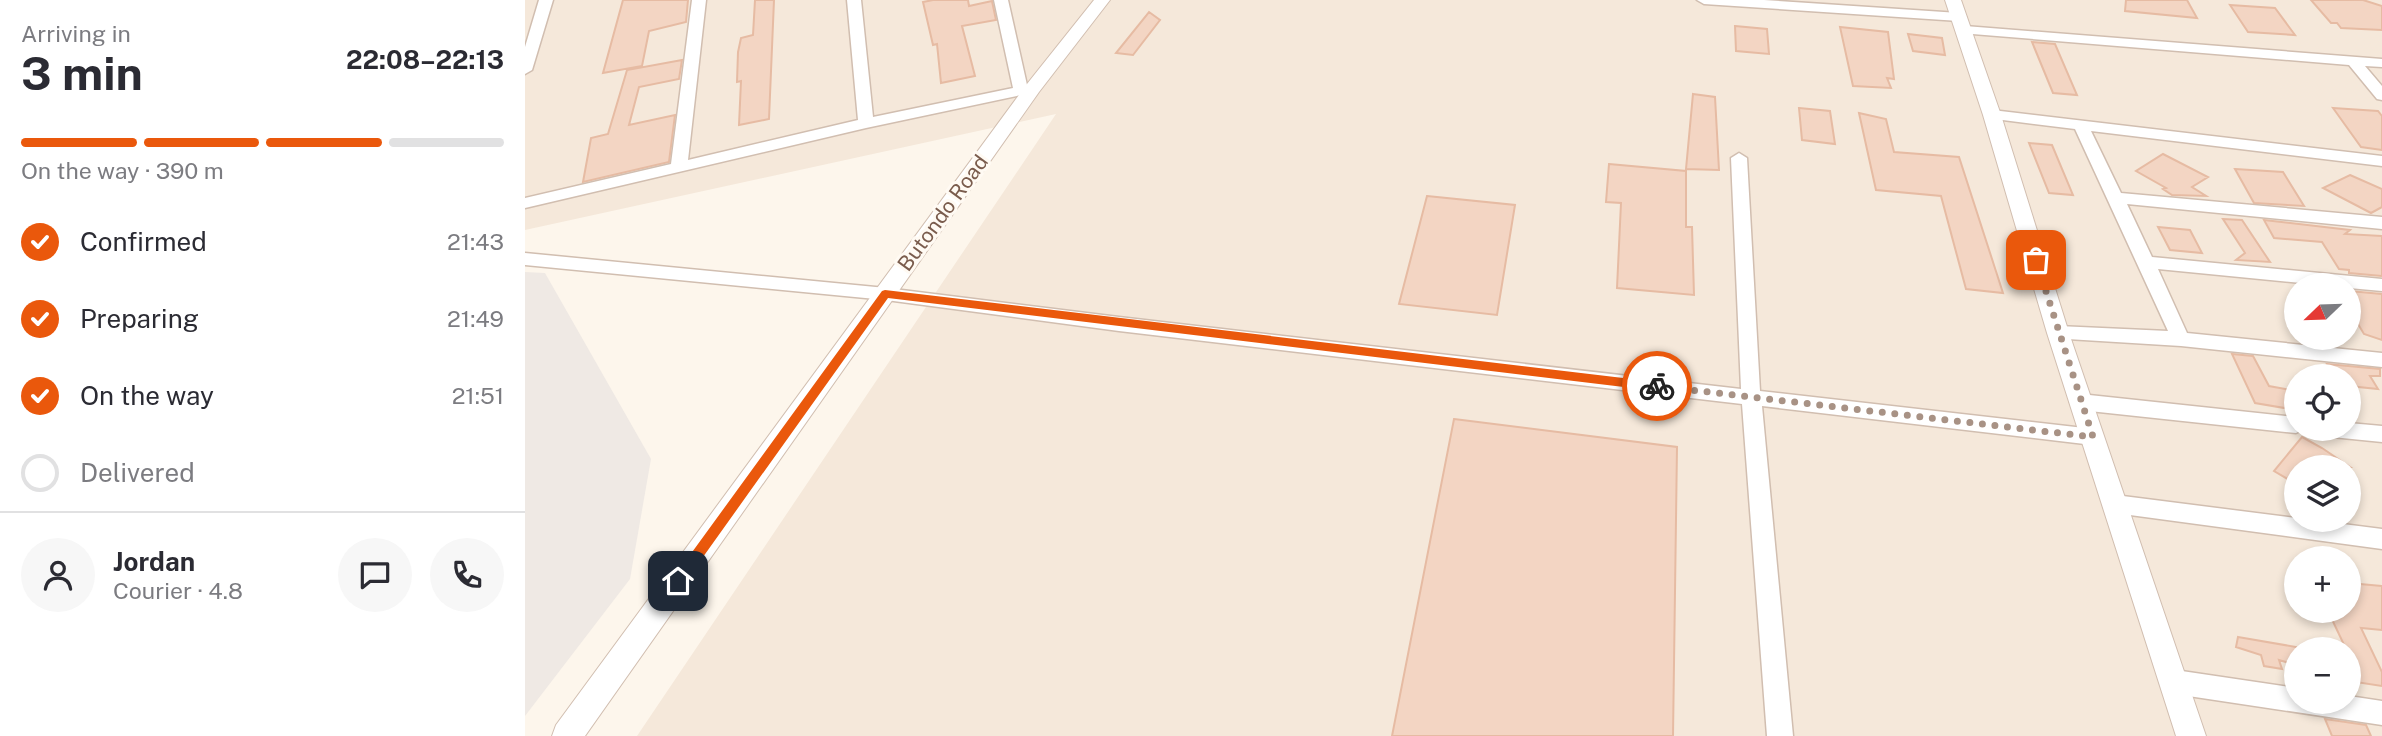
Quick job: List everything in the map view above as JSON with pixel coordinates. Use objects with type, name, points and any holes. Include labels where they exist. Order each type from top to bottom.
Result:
[{"type":"street","points":[[525,71],[546,0]]},
{"type":"street","points":[[679,166],[699,0]]},
{"type":"street","points":[[854,0],[866,123]]},
{"type":"street","points":[[525,203],[866,123],[1027,90],[1001,0]]},
{"type":"street","name":"Butondo Road","points":[[567,736],[885,294],[1027,90],[1102,0]]},
{"type":"street","points":[[1704,0],[1830,3],[2382,63]]},
{"type":"street","points":[[1959,16],[2058,333],[2191,736]]},
{"type":"street","points":[[2353,60],[2382,96]]},
{"type":"street","points":[[1992,115],[2382,160]]},
{"type":"street","points":[[2081,126],[2181,339]]},
{"type":"street","points":[[1739,158],[1751,397],[1780,736]]},
{"type":"street","points":[[2117,198],[2382,223]]},
{"type":"street","points":[[525,259],[885,294],[1119,324],[2093,437]]},
{"type":"street","points":[[2146,262],[2382,285]]},
{"type":"street","points":[[2058,333],[2181,339],[2382,360]]},
{"type":"street","points":[[2080,401],[2284,424]]},
{"type":"street","points":[[2361,432],[2382,434]]},
{"type":"street","points":[[2115,504],[2382,539]]},
{"type":"street","points":[[2175,682],[2284,698]]},
{"type":"street","points":[[2361,710],[2382,713]]},
{"type":"shaded area","points":[[525,0],[2382,0],[2382,736],[637,736],[1056,114],[525,230]]},
{"type":"shaded area","points":[[525,272],[545,273],[651,459],[630,579],[525,716]]},
{"type":"building","points":[[623,0],[688,0],[686,22],[649,31],[642,66],[603,73]]},
{"type":"building","points":[[755,0],[774,0],[769,119],[739,125],[741,81],[737,82],[738,52],[741,38],[753,35]]},
{"type":"building","points":[[968,0],[969,6],[992,1],[996,20],[962,26],[975,76],[941,83],[937,44],[933,45],[923,2]]},
{"type":"building","points":[[2126,0],[2187,0],[2197,18],[2125,11]]},
{"type":"building","points":[[2311,0],[2363,0],[2382,6],[2382,30],[2341,28],[2337,23],[2331,23]]},
{"type":"building","points":[[2230,5],[2275,8],[2295,35],[2248,32]]},
{"type":"building","points":[[1149,12],[1160,20],[1133,55],[1116,53]]},
{"type":"building","points":[[1735,26],[1767,29],[1769,54],[1736,51]]},
{"type":"building","points":[[1840,27],[1888,32],[1894,79],[1887,78],[1891,88],[1853,86]]},
{"type":"building","points":[[1908,34],[1942,38],[1945,55],[1913,51]]},
{"type":"building","points":[[2032,42],[2055,44],[2077,95],[2053,93]]},
{"type":"building","points":[[682,60],[679,79],[639,87],[629,125],[675,115],[669,162],[583,182],[591,138],[608,134],[627,70]]},
{"type":"building","points":[[1693,94],[1715,97],[1719,170],[1686,169]]},
{"type":"building","points":[[1799,108],[1830,111],[1835,144],[1802,140]]},
{"type":"building","points":[[2333,108],[2378,111],[2382,116],[2382,150],[2361,147]]},
{"type":"building","points":[[1859,113],[1886,119],[1894,152],[1959,157],[2003,293],[1966,289],[1941,196],[1876,190]]},
{"type":"building","points":[[2029,143],[2052,145],[2073,195],[2049,193]]},
{"type":"building","points":[[2163,154],[2208,177],[2192,187],[2206,196],[2172,195],[2163,189],[2166,188],[2136,171]]},
{"type":"building","points":[[1609,164],[1686,171],[1686,227],[1692,227],[1694,295],[1617,288],[1621,203],[1606,202]]},
{"type":"building","points":[[2235,169],[2283,172],[2304,206],[2254,203]]},
{"type":"building","points":[[2350,175],[2382,189],[2382,207],[2371,213],[2323,188]]},
{"type":"building","points":[[1427,196],[1515,205],[1497,315],[1399,304]]},
{"type":"building","points":[[2223,219],[2242,220],[2270,262],[2236,260],[2245,253]]},
{"type":"building","points":[[2264,220],[2350,230],[2345,234],[2382,236],[2382,276],[2349,273],[2349,270],[2339,269],[2322,242],[2274,238]]},
{"type":"building","points":[[2158,227],[2190,230],[2202,253],[2170,250]]},
{"type":"building","points":[[2361,292],[2382,294],[2382,340],[2364,334],[2361,329]]},
{"type":"building","points":[[2232,354],[2253,356],[2269,386],[2284,389],[2284,408],[2255,403]]},
{"type":"building","points":[[2361,367],[2380,369],[2380,376],[2370,376],[2378,389],[2361,387]]},
{"type":"building","points":[[1454,419],[1677,447],[1673,736],[1392,736]]},
{"type":"building","points":[[2299,441],[2309,441],[2332,455],[2287,455]]},
{"type":"building","points":[[2284,459],[2284,477],[2274,471]]},
{"type":"building","points":[[2361,584],[2382,586],[2382,630],[2361,628],[2382,672],[2382,686],[2361,683],[2361,637],[2340,637],[2334,623],[2361,623]]},
{"type":"building","points":[[2238,637],[2284,645],[2284,661],[2279,660],[2282,669],[2264,666],[2261,655],[2236,647]]},
{"type":"building","points":[[2325,719],[2366,725],[2371,736],[2332,736]]},
{"type":"way so far","points":[[1657,386],[2093,437],[2036,260]]},
{"type":"route","points":[[678,581],[885,294],[1657,386]]}]
